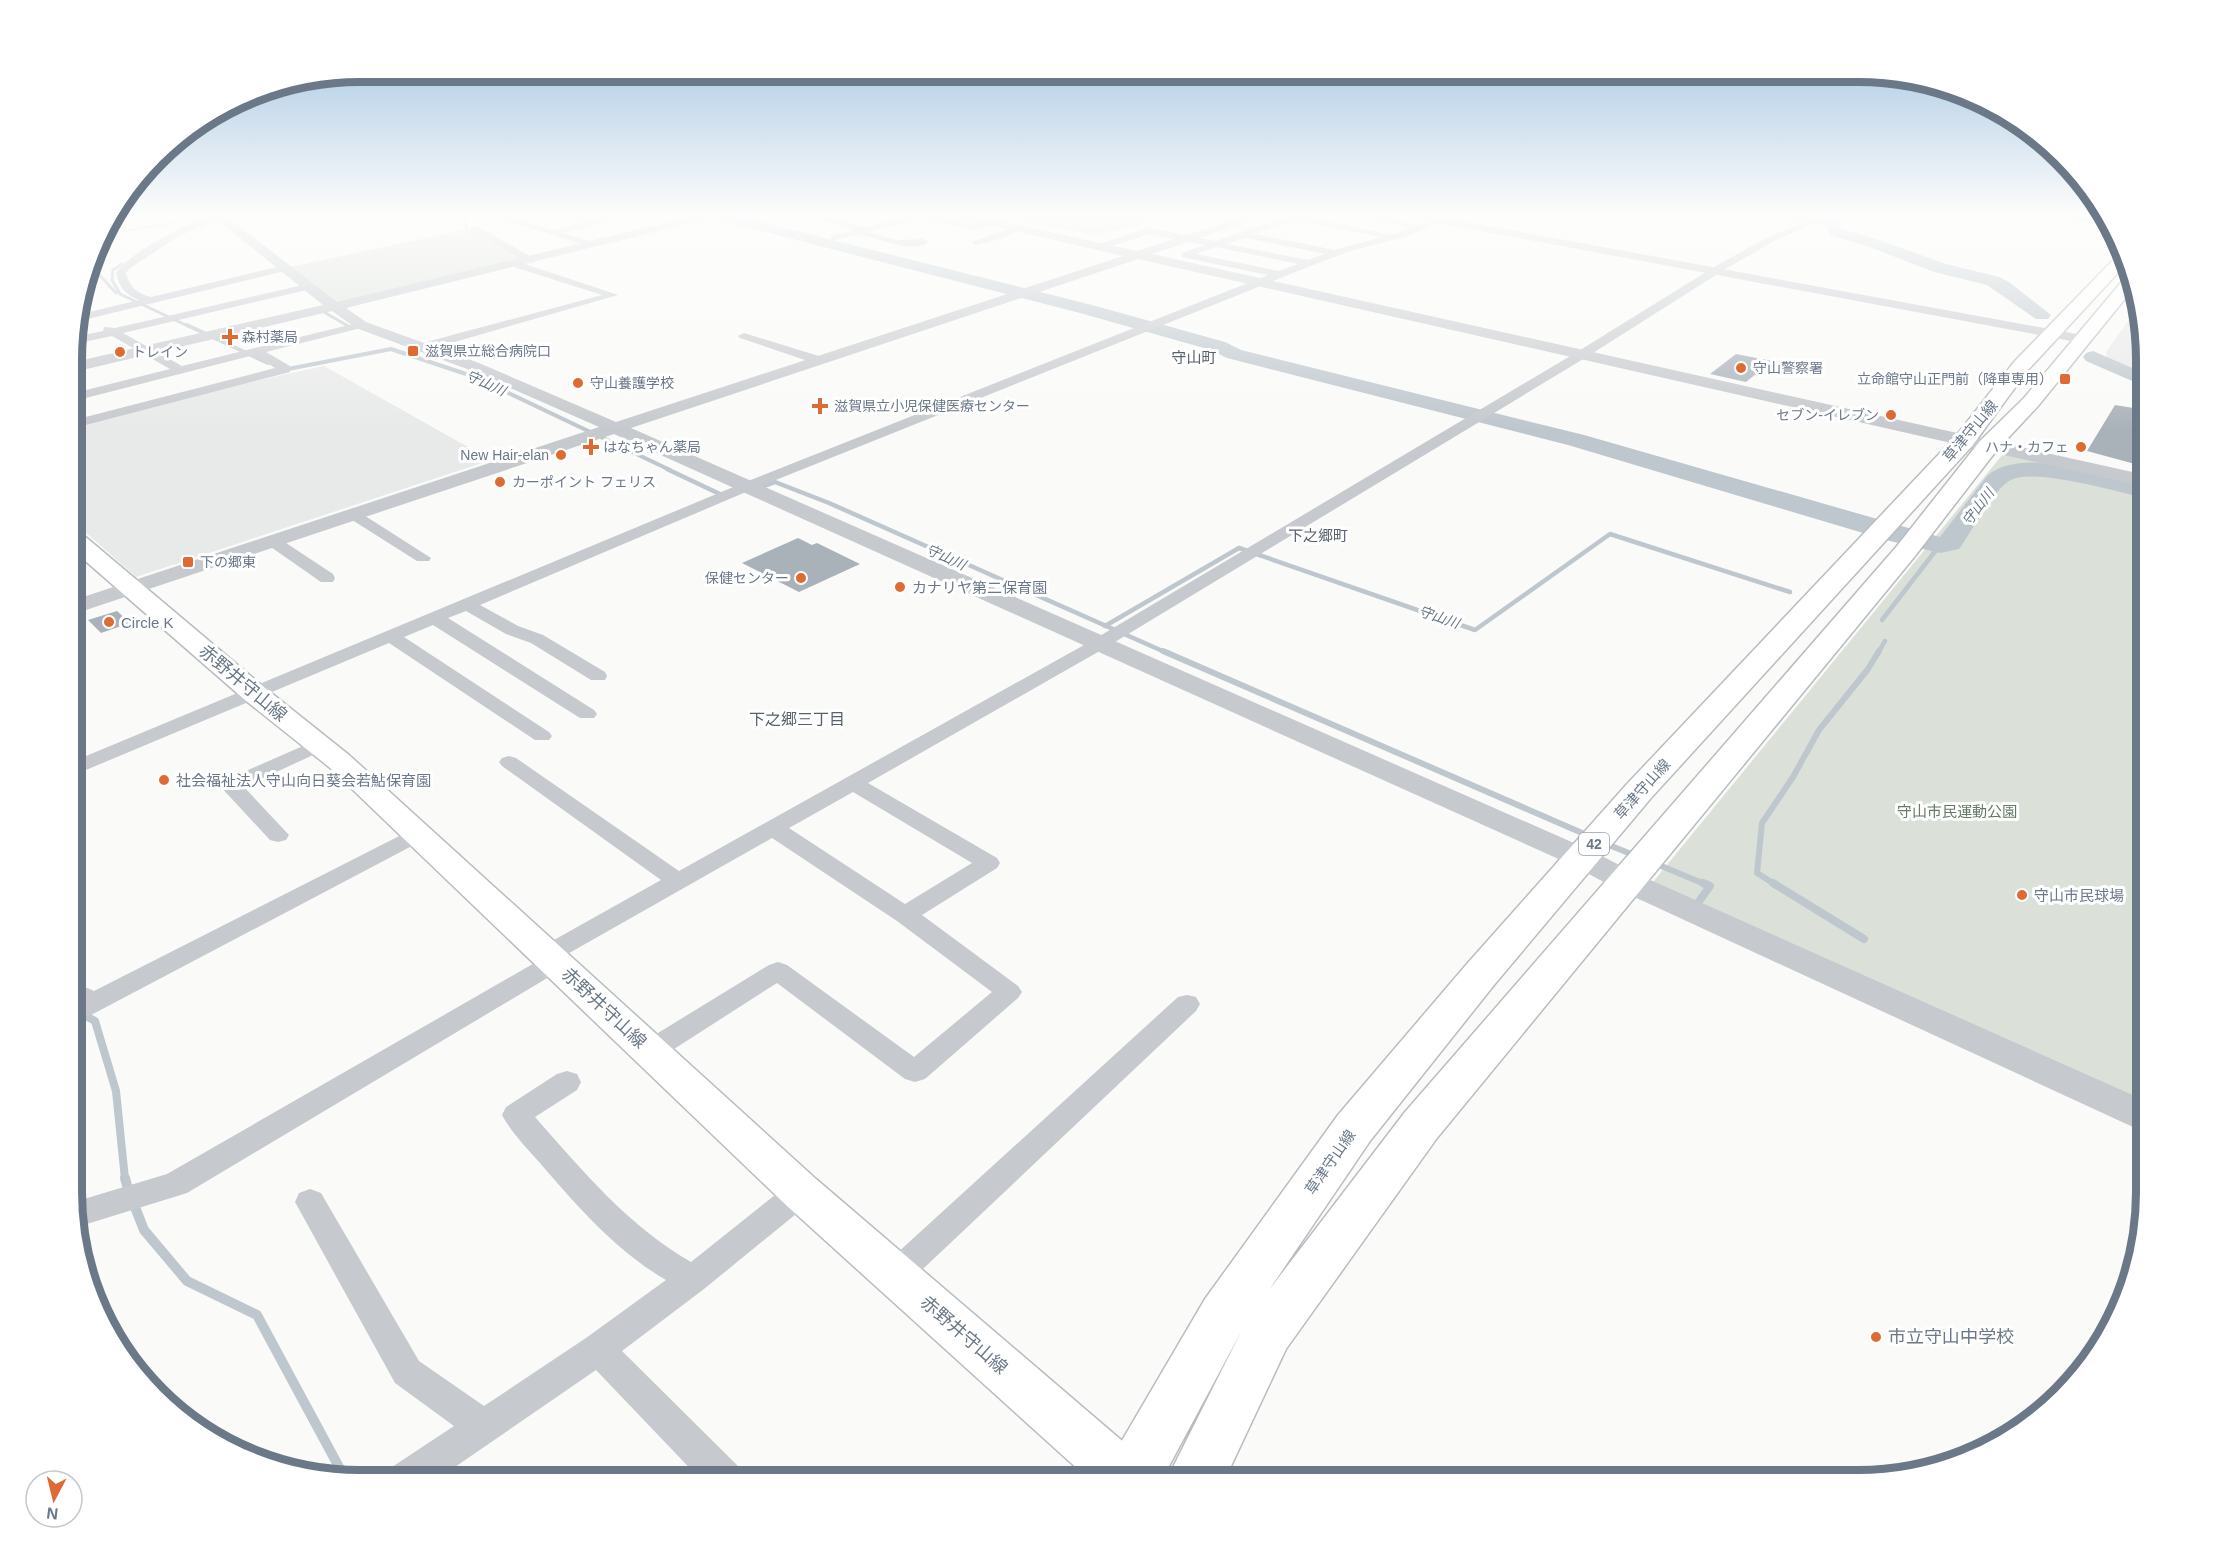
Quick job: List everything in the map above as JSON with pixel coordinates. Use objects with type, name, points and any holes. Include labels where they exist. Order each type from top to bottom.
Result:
[{"type":"main road","name":"草津守山線","points":[[1136,1470],[1223,1315],[1354,1128],[1480,975],[1639,791],[1976,443],[2031,402],[2067,336],[2103,285]]},
{"type":"main road","name":"草津守山線","points":[[2067,336],[2126,285]]},
{"type":"main road","name":"草津守山線","points":[[1199,1470],[1268,1332],[1420,1125],[1906,551],[1976,443]]},
{"type":"main road","name":"赤野井守山線","points":[[82,546],[255,694],[319,745],[419,833],[801,1192],[1117,1470]]},
{"type":"street","points":[[125,285],[136,297],[148,300]]},
{"type":"street","points":[[86,317],[210,285]]},
{"type":"street","points":[[82,365],[420,285]]},
{"type":"street","points":[[418,348],[613,295],[583,285]]},
{"type":"street","points":[[82,605],[1046,285]]},
{"type":"street","points":[[82,766],[748,486],[1256,285]]},
{"type":"street","points":[[1273,285],[2136,479]]},
{"type":"street","points":[[83,1212],[176,1184],[678,881],[1099,644],[1581,355],[1692,285]]},
{"type":"street","points":[[1799,285],[2067,336]]},
{"type":"street","points":[[83,339],[306,287],[361,324],[418,348],[472,366],[748,486],[1582,858],[1626,881],[2136,1112]]},
{"type":"street","points":[[86,320],[113,332],[180,370]]},
{"type":"street","points":[[82,395],[361,324]]},
{"type":"street","points":[[744,336],[818,360]]},
{"type":"street","points":[[82,422],[286,369],[255,351]]},
{"type":"street","points":[[109,388],[142,405]]},
{"type":"street","points":[[354,515],[423,558]]},
{"type":"street","points":[[274,542],[327,578]]},
{"type":"street","points":[[467,604],[512,630],[537,639],[598,676]]},
{"type":"street","points":[[435,618],[587,714]]},
{"type":"street","points":[[391,636],[542,736]]},
{"type":"street","points":[[278,835],[230,785],[319,745]]},
{"type":"street","points":[[509,762],[678,881]]},
{"type":"street","points":[[853,783],[989,863],[905,915]]},
{"type":"street","points":[[650,1051],[778,971],[915,1072],[1009,992],[905,915],[772,828]]},
{"type":"street","points":[[82,1002],[419,833]]},
{"type":"street","points":[[895,1275],[1187,1004]]},
{"type":"street","points":[[567,1082],[516,1116],[611,1220],[651,1255],[693,1279]]},
{"type":"street","points":[[420,1470],[598,1349],[693,1279],[801,1192]]},
{"type":"street","points":[[310,1202],[407,1372],[484,1426]]},
{"type":"street","points":[[598,1349],[717,1470]]},
{"type":"shaded area","points":[[2132,315],[2136,342],[2136,371],[2108,360],[2106,352]]},
{"type":"shaded area","points":[[324,366],[491,460],[136,577],[82,529],[82,425],[218,389]]},
{"type":"green space","points":[[309,285],[420,285],[335,305]]},
{"type":"green space","name":"守山市民運動公園","points":[[2003,454],[2136,484],[2136,1099],[1653,882]]},
{"type":"building","name":"守山警察署","points":[[1736,354],[1772,361],[1746,382],[1710,374]]},
{"type":"building","points":[[2115,405],[2136,408],[2136,464],[2087,451]]},
{"type":"building","name":"保健センター","points":[[798,538],[812,545],[817,543],[860,564],[799,592],[742,563]]},
{"type":"building","name":"Circle K","points":[[117,611],[130,623],[101,633],[88,620]]},
{"type":"waterway","points":[[109,285],[116,293]]},
{"type":"waterway","name":"守山川","points":[[115,285],[120,294],[190,327]]},
{"type":"waterway","points":[[993,285],[1218,346],[1234,354],[1576,440],[1940,545],[1950,543],[1995,481],[2013,471],[2049,471],[2071,474],[2136,489]]},
{"type":"waterway","points":[[2002,285],[2042,315]]},
{"type":"waterway","name":"守山川","points":[[324,312],[348,326]]},
{"type":"waterway","name":"守山川","points":[[187,325],[268,363]]},
{"type":"waterway","name":"守山川","points":[[283,370],[391,349],[475,377],[670,470]]},
{"type":"waterway","points":[[2093,357],[2136,376]]},
{"type":"waterway","name":"守山川","points":[[667,469],[724,496]]},
{"type":"waterway","name":"守山川","points":[[756,489],[775,482],[829,503],[1106,626]]},
{"type":"waterway","name":"守山川","points":[[1106,626],[1239,548],[1475,630],[1610,534],[1790,592]]},
{"type":"waterway","name":"守山川","points":[[1882,620],[1940,545]]},
{"type":"waterway","points":[[1106,626],[1167,653]]},
{"type":"waterway","points":[[1878,653],[1885,641]]},
{"type":"waterway","points":[[1163,651],[1589,836]]},
{"type":"waterway","points":[[1776,885],[1757,873],[1762,823],[1793,777],[1819,730],[1868,669],[1879,651]]},
{"type":"waterway","points":[[1604,843],[1636,856]]},
{"type":"waterway","points":[[1654,863],[1707,885]]},
{"type":"waterway","points":[[1695,907],[1710,886],[1703,883]]},
{"type":"waterway","points":[[1773,883],[1864,939]]},
{"type":"waterway","points":[[82,1014],[95,1021],[116,1091],[125,1179]]},
{"type":"waterway","points":[[125,1178],[129,1193]]},
{"type":"waterway","points":[[133,1202],[144,1230],[187,1281],[257,1315],[341,1470]]},
{"type":"place","name":"森村薬局","points":[[230,337]]},
{"type":"place","name":"滋賀県立総合病院口","points":[[413,351]]},
{"type":"place","name":"トレイン","points":[[120,352]]},
{"type":"place","name":"守山警察署","points":[[1741,368]]},
{"type":"place","name":"立命館守山正門前（降車専用）","points":[[2065,379]]},
{"type":"place","name":"守山養護学校","points":[[578,383]]},
{"type":"place","name":"滋賀県立小児保健医療センター","points":[[820,406]]},
{"type":"place","name":"セブン-イレブン","points":[[1891,415]]},
{"type":"place","name":"はなちゃん薬局","points":[[591,447]]},
{"type":"place","name":"ハナ・カフェ","points":[[2081,447]]},
{"type":"place","name":"New Hair-elan","points":[[561,455]]},
{"type":"place","name":"カーポイント フェリス","points":[[500,482]]},
{"type":"place","name":"下の郷東","points":[[188,562]]},
{"type":"place","name":"保健センター","points":[[801,578]]},
{"type":"place","name":"カナリヤ第二保育園","points":[[900,587]]},
{"type":"place","name":"Circle K","points":[[109,622]]},
{"type":"place","name":"社会福祉法人守山向日葵会若鮎保育園","points":[[164,780]]},
{"type":"place","name":"守山市民球場","points":[[2022,895]]},
{"type":"place","name":"市立守山中学校","points":[[1876,1337]]},
{"type":"district","name":"守山町","points":[[1194,357]]},
{"type":"district","name":"下之郷町","points":[[1318,535]]},
{"type":"district","name":"下之郷三丁目","points":[[797,719]]}]
